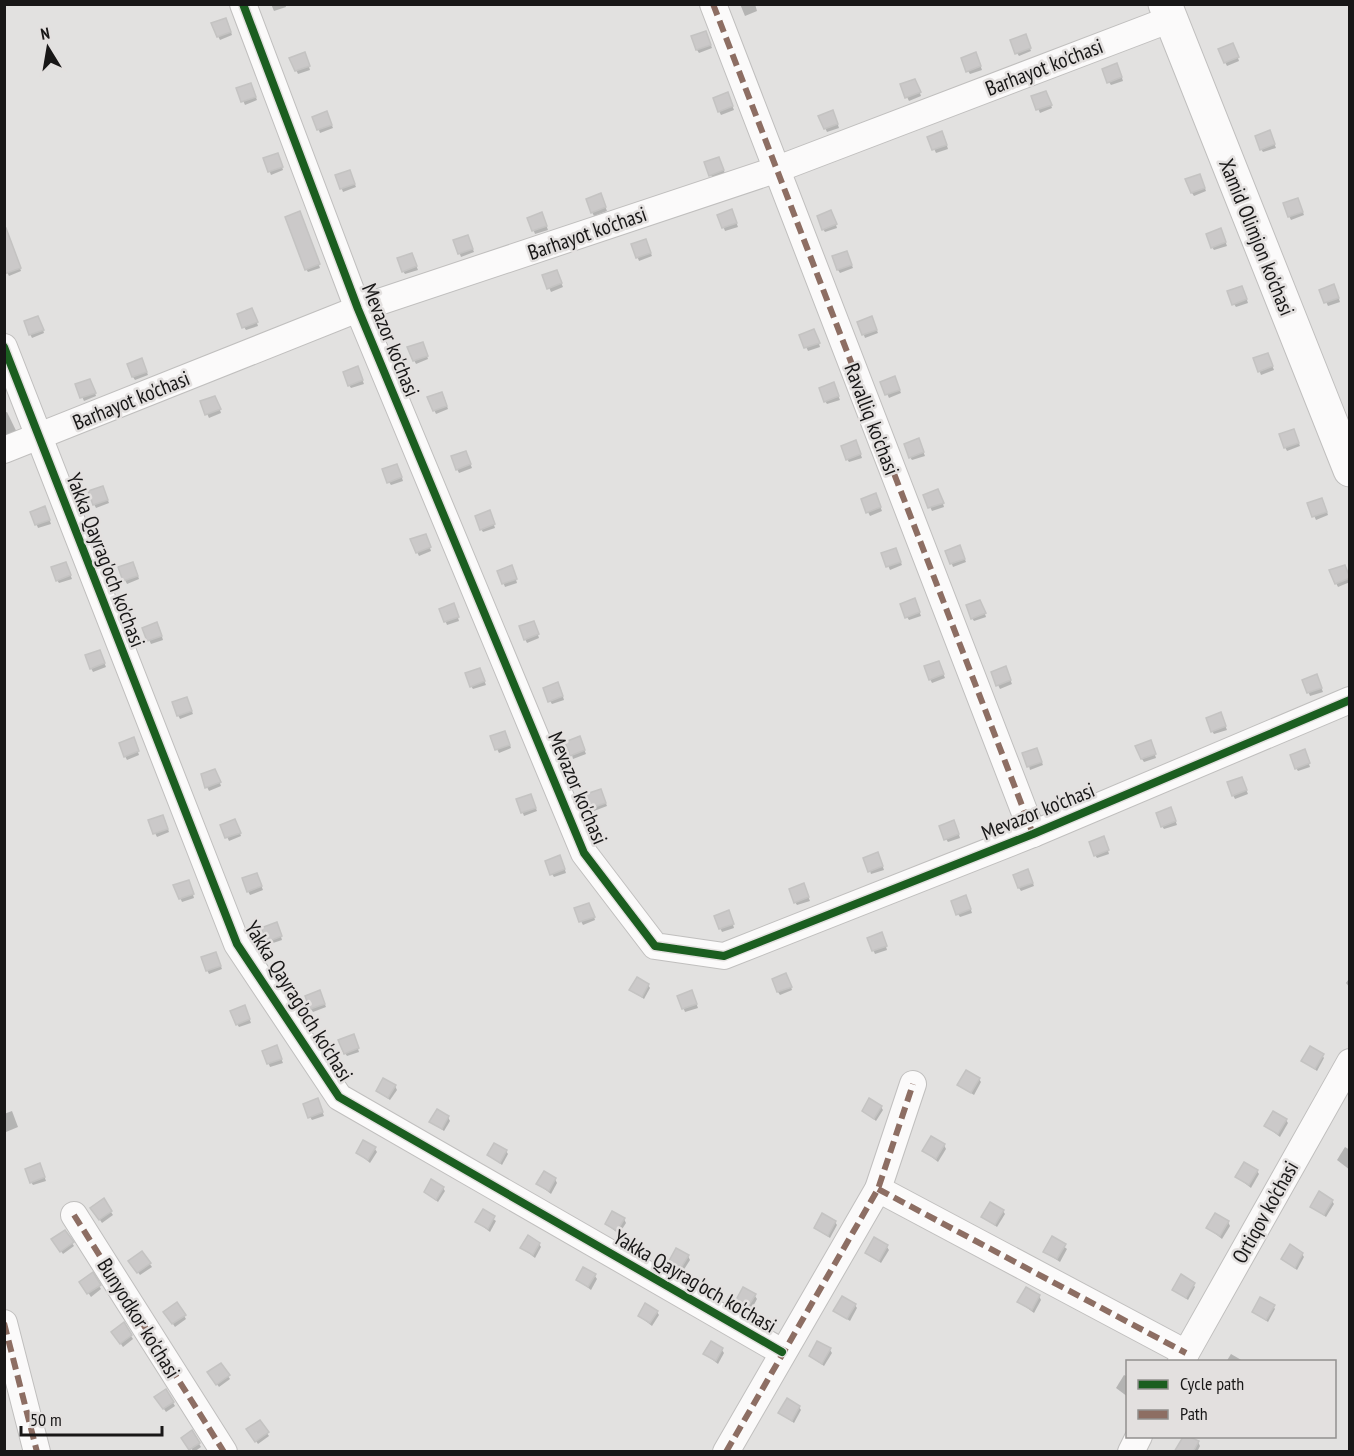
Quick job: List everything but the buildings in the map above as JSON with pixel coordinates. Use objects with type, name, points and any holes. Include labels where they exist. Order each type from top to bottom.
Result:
[{"type":"main road","name":"Xamid Olimjon ko'chasi","points":[[1168,12],[1350,470]]},
{"type":"street","name":"Mevazor ko'chasi","points":[[243,4],[358,309],[584,853],[655,946],[724,956],[1033,834],[1350,700]]},
{"type":"street","name":"Ravalliq ko'chasi","points":[[713,4],[775,170],[1033,834]]},
{"type":"street","name":"Barhayot ko'chasi","points":[[4,450],[358,309],[775,170],[1168,12]]},
{"type":"street","name":"Yakka Qayrag'och ko'chasi","points":[[4,347],[237,944],[339,1097],[782,1352]]},
{"type":"street","name":"Ortiqov ko'chasi","points":[[1184,1357],[1350,1062]]},
{"type":"street","points":[[726,1452],[878,1189],[913,1084]]},
{"type":"street","points":[[878,1189],[1184,1357]]},
{"type":"street","name":"Bunyodkor ko'chasi","points":[[74,1215],[224,1452]]},
{"type":"street","points":[[4,1323],[37,1452]]},
{"type":"street","points":[[1131,1452],[1138,1438]]},
{"type":"marked path","points":[[713,4],[1033,834]]},
{"type":"marked path","points":[[726,1452],[878,1189],[913,1084]]},
{"type":"marked path","points":[[878,1189],[1186,1353]]},
{"type":"marked path","points":[[74,1215],[224,1452]]},
{"type":"marked path","points":[[4,1323],[37,1452]]},
{"type":"cycle path","points":[[243,4],[358,309],[584,853],[655,946],[724,956],[1033,834],[1350,700]]},
{"type":"cycle path","points":[[4,347],[237,944],[339,1097],[782,1352]]}]
